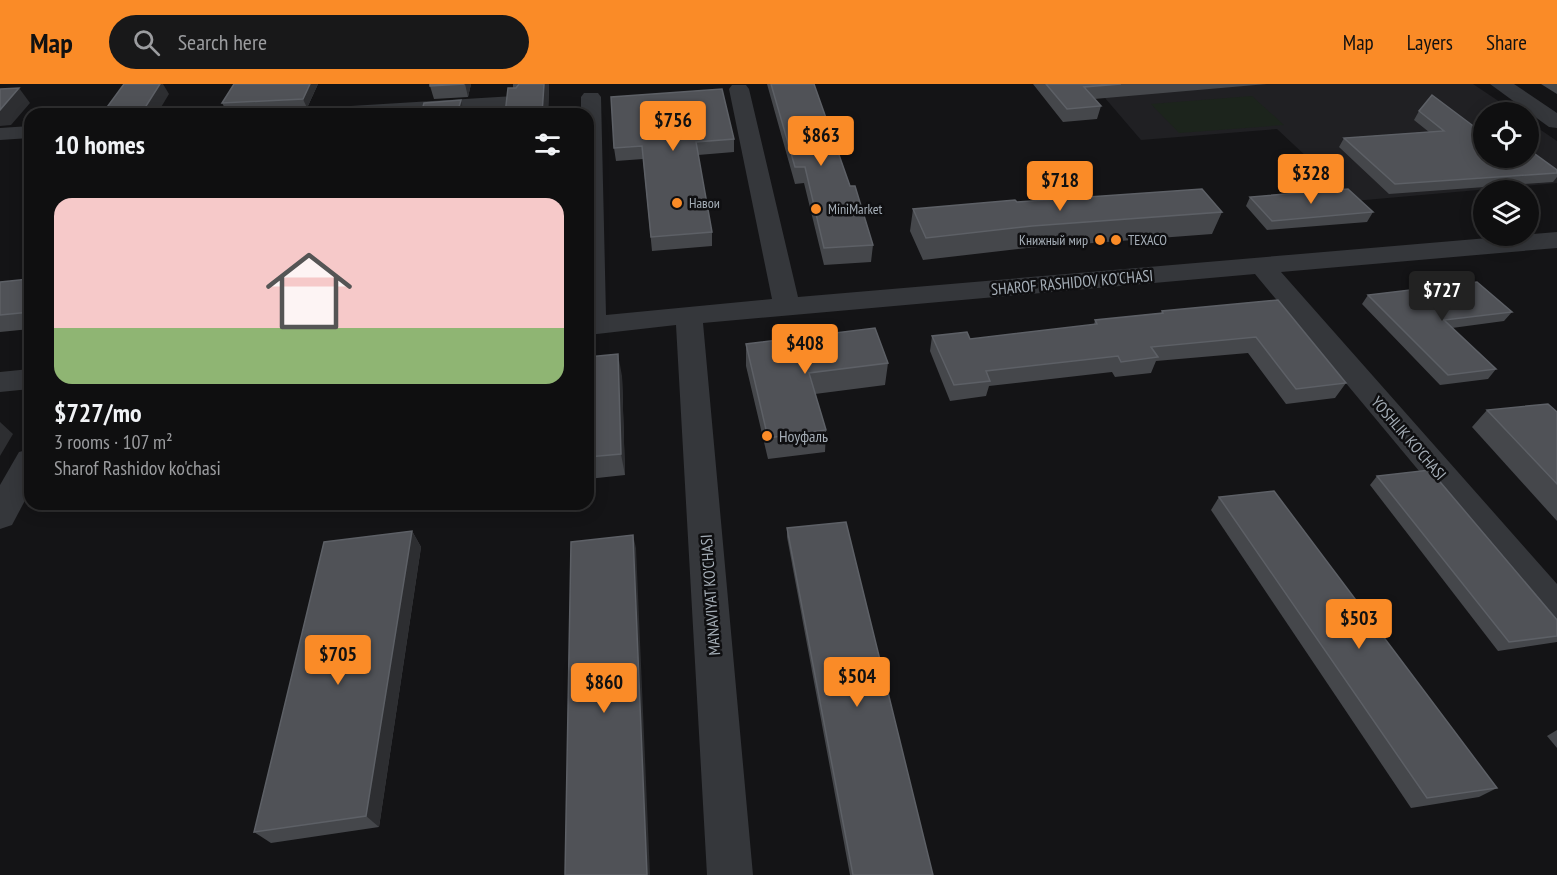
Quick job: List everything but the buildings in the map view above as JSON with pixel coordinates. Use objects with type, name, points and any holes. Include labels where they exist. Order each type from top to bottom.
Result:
[{"type":"street","points":[[1500,84],[1557,122]]},
{"type":"street","points":[[739,89],[787,306]]},
{"type":"street","points":[[591,97],[591,108]]},
{"type":"street","points":[[416,108],[514,102]]},
{"type":"street","points":[[0,134],[24,132]]},
{"type":"street","name":"SHAROF RASHIDOV KO'CHASI","points":[[594,326],[787,306],[1557,240]]},
{"type":"street","name":"YOSHLIK KO'CHASI","points":[[1261,266],[1557,610]]},
{"type":"street","name":"MA’NAVIYAT KO'CHASI","points":[[689,315],[730,875]]},
{"type":"street","points":[[0,382],[24,380]]},
{"type":"street","points":[[0,515],[24,472]]},
{"type":"shaded area","points":[[1093,84],[1473,84],[1500,102],[1473,102],[1473,168],[1539,168],[1539,129],[1557,141],[1557,183],[1539,185],[1539,180],[1473,180],[1473,190],[1354,201],[1277,129],[1141,140]]},
{"type":"shaded area","points":[[1252,96],[1284,125],[1179,133],[1151,104]]},
{"type":"place","name":"Навои","points":[[677,203]]},
{"type":"place","name":"MiniMarket","points":[[816,209]]},
{"type":"place","name":"Книжный мир","points":[[1100,240]]},
{"type":"place","name":"TEXACO","points":[[1116,240]]},
{"type":"place","name":"Ноуфаль","points":[[767,436]]}]
